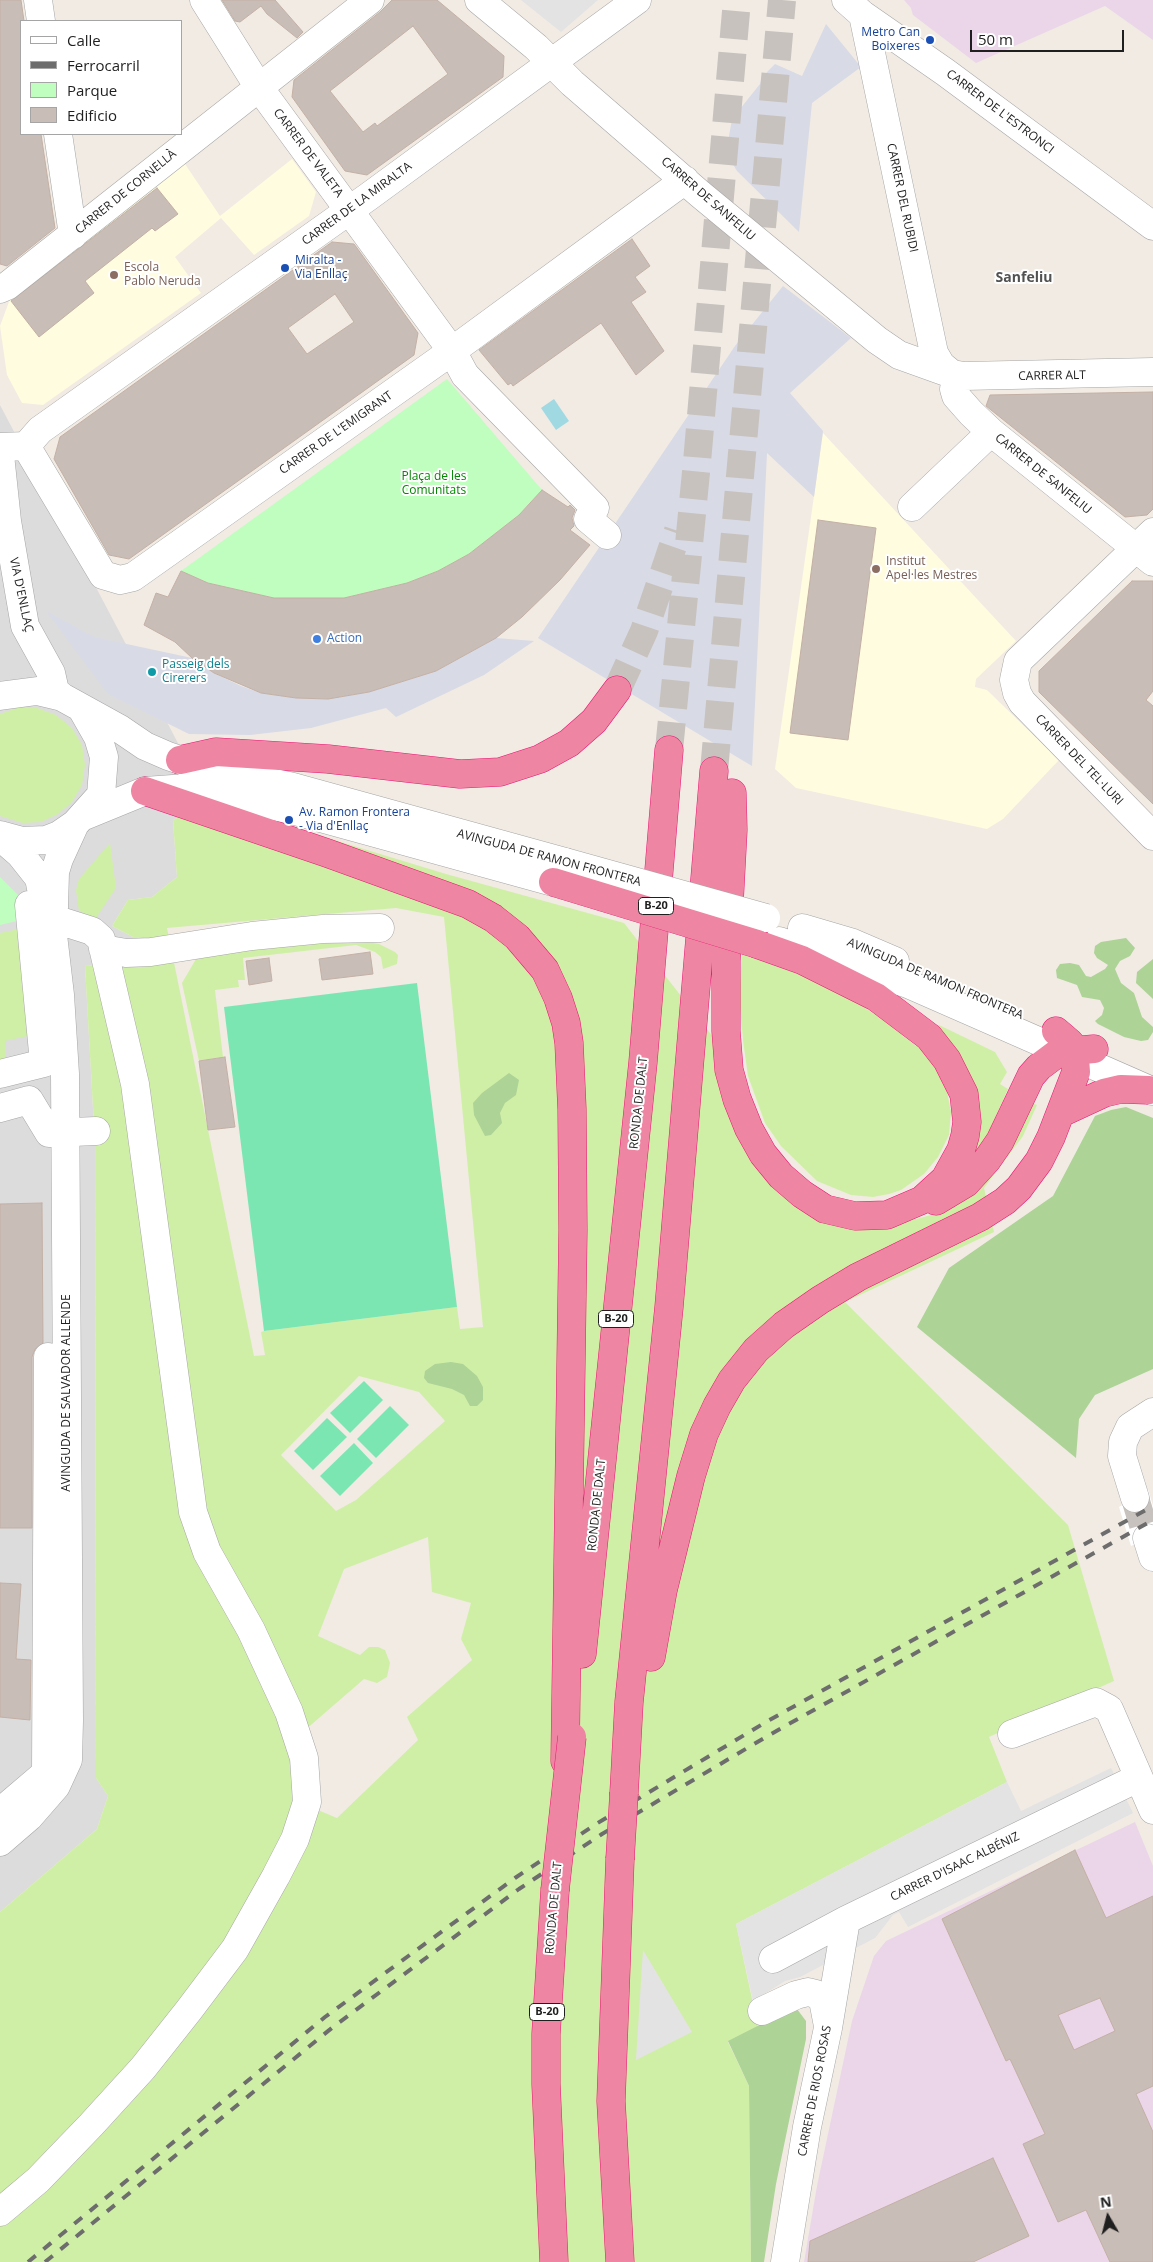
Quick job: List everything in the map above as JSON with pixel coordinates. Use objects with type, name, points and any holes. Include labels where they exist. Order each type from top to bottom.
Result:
[{"type":"highway","points":[[180,760],[216,752],[328,759],[460,774],[500,772],[534,762],[569,743],[594,721],[617,690]]},
{"type":"highway","name":"RONDA DE DALT","points":[[554,2262],[547,2134],[546,2025],[551,1932],[569,1739],[643,1062],[669,750]]},
{"type":"highway","points":[[620,2262],[611,2102],[613,2014],[624,1793],[636,1698],[714,771]]},
{"type":"highway","points":[[144,792],[327,853],[468,904],[493,918],[522,942],[545,970],[558,998],[566,1023],[572,1118],[573,1230],[569,1739]]},
{"type":"highway","points":[[636,1698],[691,1476],[704,1434],[732,1380],[756,1350],[784,1325],[820,1300],[858,1277],[980,1218],[1005,1201],[1019,1188],[1039,1161],[1063,1112],[1076,1072],[1071,1048],[1048,1059],[1031,1076],[1000,1141],[983,1164],[966,1183],[934,1202],[887,1215],[855,1216],[825,1208],[802,1194],[782,1176],[763,1154],[749,1129],[737,1099],[729,1070],[726,1031],[726,961],[733,830],[732,793]]},
{"type":"highway","points":[[559,872],[760,932],[810,964],[876,997],[929,1037],[954,1071],[964,1094],[966,1108],[965,1136],[962,1150],[946,1179],[932,1194],[911,1206],[887,1215]]},
{"type":"highway","points":[[1063,1112],[1104,1093],[1152,1085]]},
{"type":"street","points":[[38,0],[41,20]]},
{"type":"street","name":"CARRER DE VALETA","points":[[204,0],[258,86],[452,351],[466,375],[595,508],[588,519],[607,535]]},
{"type":"street","name":"CARRER DE CORNELLÀ","points":[[0,289],[7,286],[73,235],[258,86],[370,0]]},
{"type":"street","name":"CARRER DE SANFELIU","points":[[479,0],[536,47],[550,62],[685,180],[877,340],[900,355],[958,375],[955,384],[956,396],[991,432],[1147,547]]},
{"type":"street","name":"CARRER DE LA MIRALTA","points":[[13,446],[40,430],[350,210],[637,0]]},
{"type":"street","name":"CARRER DE L'ESTRONCI","points":[[854,8],[945,72],[1153,226]]},
{"type":"street","name":"CARRER DEL RUBIDI","points":[[854,8],[934,353],[941,365],[958,375]]},
{"type":"street","points":[[58,135],[73,235]]},
{"type":"street","name":"CARRER DE L'EMIGRANT","points":[[13,446],[104,575],[120,580],[133,577],[452,351],[685,180]]},
{"type":"street","name":"CARRER ALT","points":[[958,375],[1153,372]]},
{"type":"street","points":[[912,507],[991,432]]},
{"type":"street","name":"VIA D'ENLLAÇ","points":[[0,455],[7,522],[26,626],[51,673],[55,691],[72,703],[98,737],[104,758],[101,796],[80,820]]},
{"type":"street","name":"CARRER DEL TEL·LURI","points":[[1147,547],[1018,661],[1014,680],[1017,694],[1022,702],[1153,836]]},
{"type":"street","name":"AVINGUDA DE RAMON FRONTERA","points":[[0,696],[37,691],[72,703],[120,729],[145,746],[180,760],[293,787],[559,872]]},
{"type":"street","name":"AVINGUDA DE RAMON FRONTERA","points":[[80,820],[144,792],[187,788],[288,809],[559,872]]},
{"type":"street","points":[[0,836],[22,841],[46,840],[59,835],[80,820]]},
{"type":"street","name":"AVINGUDA DE SALVADOR ALLENDE","points":[[40,912],[56,901],[55,872],[59,859],[80,820]]},
{"type":"street","name":"AVINGUDA DE SALVADOR ALLENDE","points":[[0,836],[20,854],[39,878],[44,903],[40,912],[60,995],[64,1074],[57,1133],[69,1721],[68,1760],[56,1786],[43,1802],[0,1842]]},
{"type":"street","points":[[0,1074],[44,1063],[40,912],[92,931],[101,939],[135,1084],[193,1512],[207,1552],[256,1638],[289,1712],[304,1758],[307,1802],[295,1839],[276,1876],[234,1949],[189,2010],[143,2068],[91,2125],[38,2180],[0,2212]]},
{"type":"street","points":[[103,949],[126,953],[151,952],[252,936],[323,929],[380,928]]},
{"type":"street","name":"AVINGUDA DE RAMON FRONTERA","points":[[760,932],[908,984],[1071,1048],[1152,1085]]},
{"type":"street","points":[[0,1092],[64,1074]]},
{"type":"street","points":[[0,1108],[28,1100],[57,1133],[46,1773],[0,1812]]},
{"type":"street","points":[[57,1133],[96,1131]]},
{"type":"street","points":[[1135,1498],[1122,1456],[1123,1442],[1130,1427],[1153,1412]]},
{"type":"street","points":[[1012,1734],[1096,1702],[1109,1709],[1153,1810]]},
{"type":"street","name":"CARRER D'ISAAC ALBÉNIZ","points":[[773,1959],[846,1920],[1138,1778]]},
{"type":"street","name":"CARRER DE RIOS ROSAS","points":[[785,2262],[807,2127],[828,2028],[846,1920]]},
{"type":"street","points":[[762,2012],[796,1995],[808,1992],[816,1994],[823,2000],[828,2028]]},
{"type":"shaded area","points":[[521,0],[598,0],[561,32]]},
{"type":"shaded area","points":[[904,0],[1153,0],[1153,40],[1105,6],[976,63],[913,15],[911,8]]},
{"type":"shaded area","points":[[826,24],[861,67],[812,103],[799,232],[737,171],[726,153],[732,119],[760,84],[762,77],[775,64],[802,76]]},
{"type":"shaded area","name":"Escola Pablo Neruda","points":[[292,159],[316,192],[309,216],[254,255],[221,218],[175,257],[201,293],[43,405],[22,403],[7,375],[0,326],[10,299],[183,161],[220,216]]},
{"type":"shaded area","points":[[783,286],[851,338],[790,393],[823,431],[814,497],[767,453],[752,766],[538,638],[735,346]]},
{"type":"shaded area","points":[[0,405],[209,802],[173,820],[177,877],[152,897],[128,900],[112,926],[133,937],[131,962],[85,966],[95,1143],[96,1778],[108,1796],[97,1829],[0,1912]]},
{"type":"shaded area","name":"Institut Apel·les Mestres","points":[[823,433],[1016,641],[976,679],[975,687],[987,690],[1059,760],[1003,819],[987,829],[796,788],[775,769]]},
{"type":"shaded area","name":"Passeig dels Cirerers","points":[[46,611],[94,637],[192,658],[214,673],[241,686],[261,693],[296,698],[328,699],[369,692],[436,671],[496,638],[534,641],[484,675],[396,717],[386,708],[311,728],[250,735],[189,734],[108,694]]},
{"type":"shaded area","points":[[1111,1768],[1133,1813],[908,1927],[899,1912],[893,1915],[875,1938],[800,1977],[785,1981],[753,2001],[736,1924],[1007,1782],[1021,1811]]},
{"type":"shaded area","points":[[1135,1822],[1153,1866],[1153,2262],[804,2262],[817,2186],[852,2021],[874,1956],[886,1941]]},
{"type":"shaded area","points":[[643,1950],[692,2032],[636,2060]]},
{"type":"green space","name":"Plaça de les Comunitats","points":[[447,379],[542,490],[519,515],[469,554],[438,571],[407,583],[344,598],[274,598],[209,583],[181,571]]},
{"type":"green space","points":[[17,708],[37,708],[56,715],[72,728],[82,745],[85,765],[82,785],[72,802],[58,814],[41,822],[23,823],[0,816],[0,714]]},
{"type":"green space","points":[[209,802],[446,874],[624,923],[717,1042],[775,1180],[904,1222],[935,1214],[1029,1102],[1037,1105],[1023,1136],[984,1188],[994,1232],[845,1302],[1068,1525],[1114,1681],[989,1737],[1007,1782],[736,1924],[758,2027],[728,2042],[749,2086],[751,2262],[0,2262],[0,1912],[97,1829],[108,1796],[96,1778],[95,1143],[85,966],[131,962],[133,937],[112,926],[128,900],[152,897],[177,877],[173,820]],"holes":[[[396,908],[444,917],[483,1327],[460,1329],[457,1307],[264,1331],[261,1332],[265,1355],[254,1356],[167,928]],[[359,1376],[419,1392],[445,1421],[356,1500],[336,1511],[281,1455]],[[428,1537],[432,1592],[471,1603],[461,1639],[472,1660],[407,1717],[418,1740],[337,1818],[313,1808],[304,1731],[364,1679],[377,1683],[387,1677],[390,1663],[385,1650],[378,1647],[369,1647],[360,1655],[318,1636],[344,1569]]]},
{"type":"green space","points":[[110,843],[116,888],[96,918],[79,911],[76,890],[79,879]]},
{"type":"green space","points":[[0,877],[19,896],[21,920],[0,925]]},
{"type":"green space","points":[[24,928],[32,1035],[5,1041],[6,1063],[0,1064],[0,933]]},
{"type":"green space","points":[[1126,938],[1135,948],[1130,956],[1120,961],[1115,969],[1121,983],[1134,993],[1142,1017],[1153,1027],[1153,1032],[1148,1040],[1141,1041],[1124,1037],[1098,1024],[1095,1021],[1102,1015],[1104,1008],[1100,1000],[1082,997],[1077,985],[1057,978],[1056,970],[1060,964],[1070,963],[1079,965],[1086,976],[1091,977],[1105,969],[1108,965],[1097,958],[1094,953],[1095,946],[1101,942]]},
{"type":"green space","points":[[362,941],[379,944],[395,952],[398,955],[397,964],[383,969],[381,957],[375,952],[356,945],[243,958],[245,980],[238,980],[239,987],[215,990],[223,1057],[199,1061],[182,983],[199,954],[238,944]]},
{"type":"green space","points":[[742,954],[810,978],[849,997],[886,1022],[916,1046],[921,1043],[945,1081],[951,1112],[949,1135],[938,1157],[924,1174],[901,1190],[889,1194],[873,1197],[851,1195],[817,1181],[781,1146],[765,1123],[748,1076],[739,996]]},
{"type":"green space","points":[[1153,959],[1153,999],[1136,983],[1137,972]]},
{"type":"green space","points":[[417,983],[457,1307],[264,1331],[224,1007]]},
{"type":"green space","points":[[939,1025],[995,1052],[1007,1072],[1000,1084],[1008,1089],[986,1138],[972,1158],[933,1026]]},
{"type":"green space","points":[[509,1073],[519,1080],[516,1095],[505,1103],[500,1113],[502,1123],[491,1135],[485,1136],[474,1115],[473,1103],[482,1093]]},
{"type":"green space","points":[[1126,1107],[1153,1118],[1153,1369],[1095,1395],[1079,1419],[1076,1458],[917,1327],[949,1268],[1053,1196],[1095,1116]]},
{"type":"green space","points":[[451,1362],[463,1364],[477,1376],[483,1387],[483,1400],[477,1406],[470,1406],[464,1395],[452,1389],[428,1383],[424,1378],[425,1371],[435,1364]]},
{"type":"green space","points":[[364,1381],[383,1400],[350,1433],[330,1413]]},
{"type":"green space","points":[[390,1406],[409,1425],[376,1458],[357,1439]]},
{"type":"green space","points":[[327,1418],[347,1437],[313,1470],[294,1451]]},
{"type":"green space","points":[[354,1443],[373,1463],[340,1496],[320,1476]]},
{"type":"green space","points":[[793,2008],[797,2009],[806,2021],[806,2039],[776,2184],[764,2262],[751,2262],[749,2086],[728,2041]]},
{"type":"water","points":[[554,399],[569,421],[556,430],[541,408]]},
{"type":"pier","points":[[1148,1489],[1153,1506],[1153,1535],[1131,1546],[1119,1507]]},
{"type":"building","points":[[0,0],[21,0],[24,20],[20,20],[20,135],[41,135],[55,228],[7,266],[0,264]]},
{"type":"building","points":[[222,0],[275,0],[303,32],[297,38],[267,14],[261,6],[240,22],[235,21]]},
{"type":"building","points":[[392,0],[437,0],[504,56],[503,77],[367,175],[345,171],[292,97],[294,80],[380,12]],"holes":[[[413,26],[448,74],[377,126],[375,123],[363,132],[330,91]]]},
{"type":"building","points":[[157,188],[178,214],[155,231],[152,228],[85,281],[94,293],[39,337],[11,301]]},
{"type":"building","points":[[632,239],[650,266],[635,277],[646,292],[631,302],[664,351],[636,375],[601,323],[513,386],[511,383],[508,385],[479,350]]},
{"type":"building","points":[[332,242],[354,244],[418,333],[414,355],[129,559],[109,555],[54,459],[60,437]],"holes":[[[335,294],[354,322],[307,354],[288,328]]]},
{"type":"building","points":[[1153,392],[1153,509],[1147,515],[1125,517],[986,406],[990,395]]},
{"type":"building","points":[[542,490],[568,507],[570,505],[575,510],[572,518],[574,526],[570,530],[590,545],[560,580],[522,617],[496,638],[436,671],[369,692],[328,699],[296,698],[261,693],[214,673],[192,658],[175,642],[144,625],[156,593],[168,597],[181,571],[208,583],[274,598],[344,598],[407,583],[438,571],[469,554],[519,515]]},
{"type":"building","points":[[818,520],[876,528],[848,740],[790,733]]},
{"type":"building","points":[[1132,581],[1153,581],[1153,691],[1146,700],[1153,706],[1153,804],[1039,692],[1039,671]]},
{"type":"building","points":[[370,952],[373,974],[322,980],[319,959]]},
{"type":"building","points":[[269,958],[272,981],[249,985],[246,961]]},
{"type":"building","points":[[225,1057],[235,1127],[208,1130],[199,1061]]},
{"type":"building","points":[[42,1203],[43,1343],[35,1349],[32,1357],[32,1528],[0,1528],[0,1204]]},
{"type":"building","points":[[0,1583],[21,1584],[16,1659],[31,1660],[30,1720],[0,1717]]},
{"type":"building","points":[[1075,1850],[1106,1918],[1153,1896],[1153,2086],[1136,2094],[1153,2132],[1153,2262],[1110,2262],[1086,2210],[1058,2222],[1023,2144],[1045,2134],[1010,2059],[1006,2061],[942,1919]],"holes":[[[1100,1998],[1115,2031],[1074,2050],[1058,2015]]]},
{"type":"building","points":[[993,2158],[1029,2236],[973,2262],[808,2262],[810,2241]]},
{"type":"tunnel","points":[[669,750],[697,462],[737,0]]},
{"type":"tunnel","points":[[714,771],[782,0]]},
{"type":"tunnel","points":[[617,690],[644,631],[678,531]]},
{"type":"tunnel","points":[[1135,1498],[1147,1538]]},
{"type":"railway","points":[[28,2262],[325,2017],[515,1878],[596,1824],[766,1722],[1153,1506]]},
{"type":"railway","points":[[45,2262],[333,2027],[519,1889],[602,1834],[771,1734],[1153,1520]]},
{"type":"place","name":"Metro Can Boixeres","points":[[930,40]]},
{"type":"place","name":"Miralta - Via Enllaç","points":[[285,268]]},
{"type":"place","name":"Escola Pablo Neruda","points":[[114,275]]},
{"type":"place","name":"Institut Apel·les Mestres","points":[[876,569]]},
{"type":"place","name":"Action","points":[[317,639]]},
{"type":"place","name":"Passeig dels Cirerers","points":[[152,672]]},
{"type":"place","name":"Av. Ramon Frontera - Via d'Enllaç","points":[[289,820]]},
{"type":"district","name":"Sanfeliu","points":[[1024,278]]}]
